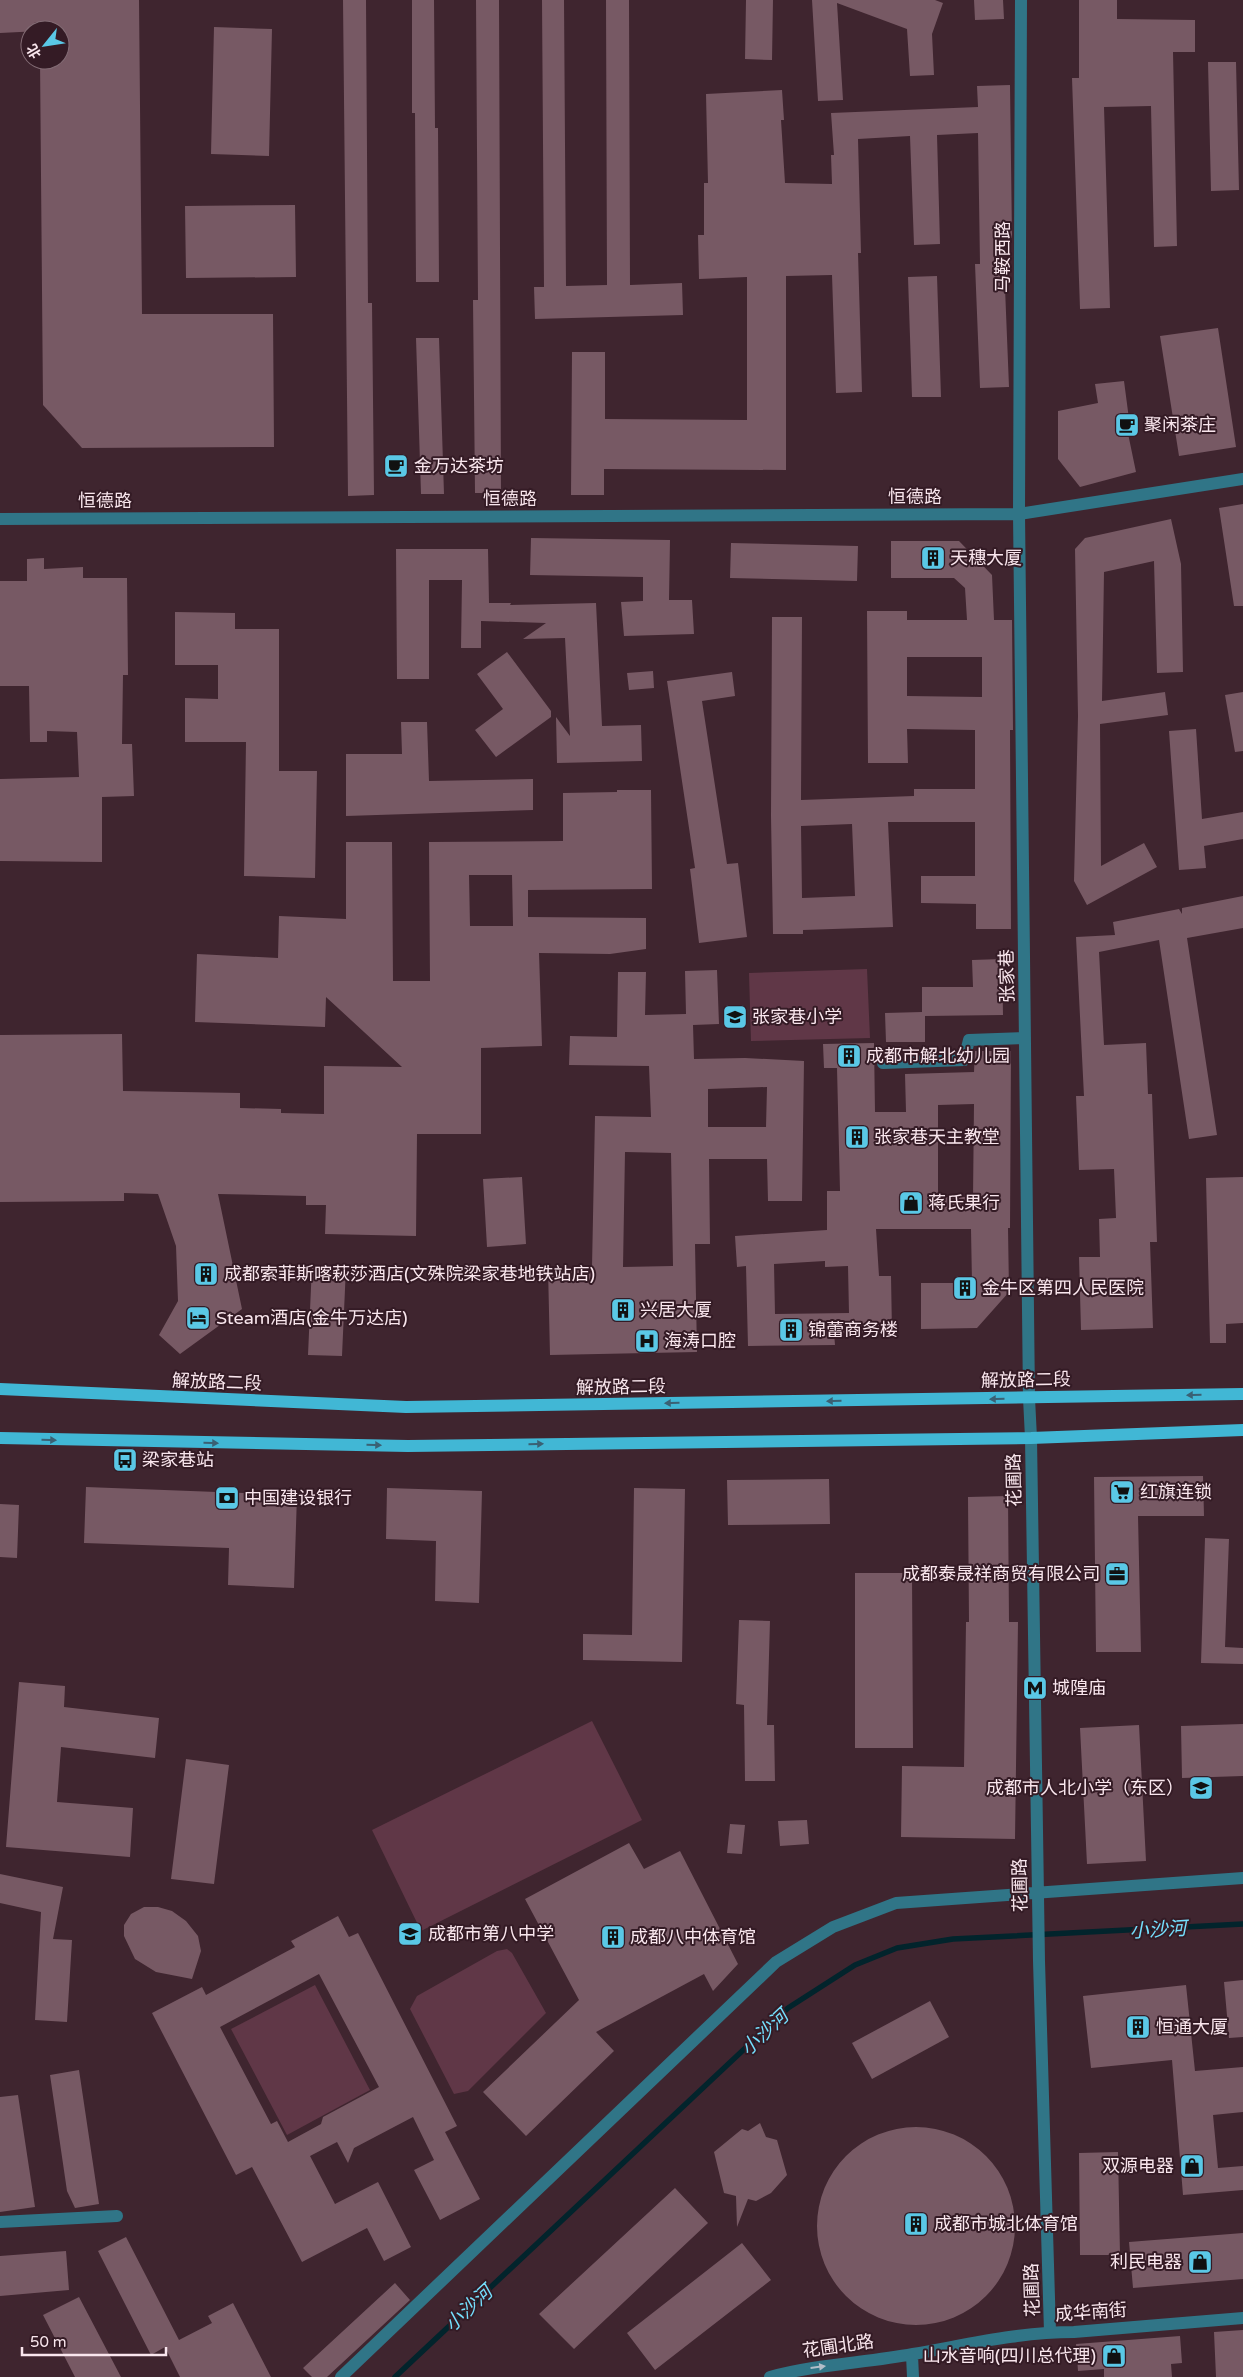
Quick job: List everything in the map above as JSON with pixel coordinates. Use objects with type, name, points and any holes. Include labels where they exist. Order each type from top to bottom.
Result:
[{"type":"main road","name":"解放路二段","points":[[0,1389],[406,1407],[1243,1394]]},
{"type":"main road","points":[[0,1438],[408,1446],[1031,1438],[1243,1430]]},
{"type":"street","name":"马鞍西路","points":[[1019,514],[1021,0]]},
{"type":"street","name":"恒德路","points":[[0,519],[1019,514],[1243,479]]},
{"type":"street","name":"张家巷","points":[[1019,514],[1031,1438]]},
{"type":"street","points":[[883,1063],[964,1060],[968,1040],[1025,1038]]},
{"type":"street","name":"花圃路","points":[[1031,1438],[1039,1961],[1050,2332]]},
{"type":"street","points":[[341,2377],[776,1962],[834,1927],[896,1903],[1243,1878]]},
{"type":"street","points":[[0,2222],[117,2216]]},
{"type":"street","name":"成华南街","points":[[912,2354],[971,2342],[1050,2332],[1074,2332],[1243,2318]]},
{"type":"street","points":[[912,2354],[913,2377]]},
{"type":"street","name":"花圃北路","points":[[770,2377],[798,2369],[912,2354]]},
{"type":"shaded area","points":[[867,969],[870,1038],[751,1041],[749,973]]},
{"type":"shaded area","points":[[592,1721],[642,1820],[421,1931],[372,1830]]},
{"type":"shaded area","points":[[507,1949],[512,1953],[546,2013],[468,2091],[454,2094],[410,2009],[417,1996],[497,1951]]},
{"type":"shaded area","points":[[315,1985],[370,2090],[287,2135],[231,2029]]},
{"type":"building","points":[[0,0],[139,0],[142,314],[273,314],[274,447],[82,448],[43,405],[40,70],[70,70],[70,20],[20,20],[20,32],[0,33]]},
{"type":"building","points":[[343,0],[366,0],[368,303],[372,303],[374,495],[348,496]]},
{"type":"building","points":[[412,0],[434,0],[435,128],[438,128],[439,282],[416,282],[415,113],[412,113]]},
{"type":"building","points":[[476,0],[499,0],[501,493],[475,493],[473,300],[478,300]]},
{"type":"building","points":[[542,0],[564,0],[566,286],[607,285],[606,0],[629,0],[630,285],[682,283],[683,315],[535,319],[534,287],[544,287]]},
{"type":"building","points":[[746,0],[773,0],[772,60],[745,59]]},
{"type":"building","points":[[812,0],[935,0],[943,3],[932,34],[934,75],[910,76],[907,29],[837,3],[843,100],[818,101]]},
{"type":"building","points":[[974,0],[1003,0],[1004,19],[975,20]]},
{"type":"building","points":[[1079,0],[1117,0],[1117,19],[1195,20],[1195,52],[1173,52],[1177,246],[1154,247],[1151,106],[1104,107],[1110,308],[1080,309],[1072,78],[1079,78]]},
{"type":"building","points":[[214,27],[272,29],[269,156],[211,154]]},
{"type":"building","points":[[1208,62],[1236,62],[1239,190],[1211,191]]},
{"type":"building","points":[[1010,85],[1012,238],[1003,238],[1009,387],[980,388],[975,264],[980,264],[978,133],[937,135],[940,244],[914,245],[910,136],[858,139],[861,253],[858,253],[862,392],[836,393],[832,275],[786,276],[786,470],[604,469],[604,495],[571,495],[572,352],[605,352],[605,419],[747,420],[747,277],[699,279],[698,235],[704,235],[704,183],[708,183],[706,94],[782,90],[784,120],[781,120],[785,183],[832,184],[831,155],[834,155],[831,113],[978,107],[977,86]]},
{"type":"building","points":[[295,205],[296,277],[186,278],[185,206]]},
{"type":"building","points":[[937,276],[941,397],[912,397],[908,277]]},
{"type":"building","points":[[1218,328],[1236,447],[1179,456],[1160,336]]},
{"type":"building","points":[[416,338],[439,338],[444,494],[421,494]]},
{"type":"building","points":[[1124,381],[1129,419],[1125,419],[1136,472],[1080,487],[1058,459],[1058,411],[1098,403],[1095,384]]},
{"type":"building","points":[[1243,504],[1243,606],[1234,606],[1219,508]]},
{"type":"building","points":[[1171,519],[1181,564],[1183,672],[1157,673],[1154,561],[1104,572],[1102,701],[1165,692],[1168,715],[1100,724],[1101,866],[1144,843],[1157,867],[1087,905],[1074,881],[1078,716],[1075,549],[1085,538]]},
{"type":"building","points":[[531,538],[670,540],[669,600],[692,600],[694,634],[624,636],[621,602],[643,601],[643,577],[530,575]]},
{"type":"building","points":[[891,541],[959,541],[992,575],[994,620],[1012,620],[1013,730],[1010,730],[1011,929],[976,929],[976,904],[921,903],[921,876],[975,876],[975,822],[888,822],[893,927],[803,930],[803,934],[773,934],[771,816],[772,617],[802,617],[801,800],[914,796],[914,789],[975,789],[975,730],[907,729],[908,763],[868,763],[867,611],[907,611],[907,620],[967,620],[965,588],[954,578],[891,578]],"holes":[[[907,657],[982,657],[982,697],[907,696]],[[852,824],[855,896],[802,898],[801,826]]]},
{"type":"building","points":[[731,543],[858,546],[857,581],[730,578]]},
{"type":"building","points":[[396,549],[488,549],[489,603],[511,603],[510,605],[596,603],[602,726],[641,725],[642,761],[557,763],[556,717],[570,736],[565,638],[523,639],[546,623],[481,621],[481,648],[461,648],[462,580],[429,580],[429,679],[397,679]]},
{"type":"building","points":[[44,558],[44,569],[83,567],[83,578],[127,578],[128,675],[123,675],[122,744],[132,744],[134,796],[102,797],[102,862],[0,861],[0,779],[79,777],[77,732],[47,731],[47,742],[30,742],[29,686],[0,686],[0,581],[27,581],[27,559]]},
{"type":"building","points":[[175,612],[235,613],[235,629],[279,629],[279,771],[317,771],[315,878],[244,876],[246,742],[185,742],[185,698],[218,699],[218,665],[175,665]]},
{"type":"building","points":[[507,652],[551,711],[551,717],[496,757],[475,730],[503,709],[477,674]]},
{"type":"building","points":[[653,671],[654,688],[629,690],[627,673]]},
{"type":"building","points":[[732,672],[735,696],[702,701],[727,864],[738,863],[747,937],[699,943],[690,869],[695,868],[667,681]]},
{"type":"building","points":[[1243,692],[1243,751],[1235,752],[1225,695]]},
{"type":"building","points":[[401,722],[427,722],[429,781],[533,779],[533,810],[346,816],[346,754],[402,754]]},
{"type":"building","points":[[1196,729],[1202,819],[1243,812],[1243,839],[1204,846],[1206,868],[1179,870],[1169,731]]},
{"type":"building","points":[[617,790],[651,790],[652,889],[528,890],[528,917],[646,918],[646,949],[610,954],[539,953],[542,1046],[481,1048],[481,1134],[417,1134],[416,1236],[325,1234],[326,1205],[306,1205],[306,1196],[218,1194],[242,1309],[180,1354],[159,1335],[178,1301],[176,1246],[158,1194],[124,1193],[124,1201],[0,1202],[0,1035],[122,1034],[123,1091],[240,1093],[240,1108],[281,1109],[281,1113],[324,1114],[324,1066],[402,1067],[326,997],[325,1027],[195,1022],[197,954],[278,958],[279,916],[346,919],[346,842],[392,842],[393,981],[430,981],[429,842],[563,841],[563,793],[617,792]],"holes":[[[469,875],[512,875],[513,926],[470,926]]]},
{"type":"building","points":[[1243,896],[1243,928],[1187,938],[1217,1135],[1189,1139],[1159,940],[1099,952],[1104,1045],[1146,1043],[1148,1094],[1152,1094],[1157,1242],[1150,1242],[1153,1328],[1081,1330],[1079,1257],[1100,1257],[1099,1219],[1116,1218],[1114,1169],[1079,1170],[1076,1096],[1084,1096],[1076,937],[1115,935],[1113,922],[1179,909],[1182,914],[1182,908]]},
{"type":"building","points":[[1002,959],[1003,1015],[925,1016],[925,1042],[886,1042],[885,1013],[922,1012],[922,987],[973,987],[972,960]]},
{"type":"building","points":[[717,970],[719,1024],[693,1025],[694,1059],[745,1058],[804,1061],[802,1201],[768,1201],[767,1159],[709,1159],[710,1244],[695,1244],[697,1352],[550,1355],[548,1268],[592,1267],[595,1116],[651,1117],[649,1066],[569,1065],[570,1036],[617,1037],[618,972],[646,972],[645,1015],[686,1014],[685,971]],"holes":[[[767,1087],[766,1127],[708,1127],[708,1089]],[[625,1152],[671,1153],[673,1266],[623,1267]]]},
{"type":"building","points":[[874,1043],[875,1112],[906,1112],[905,1074],[974,1072],[975,1051],[1011,1051],[1010,1228],[1008,1228],[1009,1292],[977,1328],[921,1329],[921,1283],[972,1283],[971,1229],[876,1229],[879,1276],[891,1276],[892,1332],[834,1333],[835,1345],[748,1346],[746,1266],[737,1267],[735,1236],[827,1230],[827,1191],[840,1191],[837,1068],[824,1068],[823,1044]],"holes":[[[974,1104],[973,1197],[938,1197],[938,1105]],[[825,1261],[825,1267],[848,1266],[849,1313],[775,1314],[774,1264]]]},
{"type":"building","points":[[522,1177],[526,1244],[487,1247],[483,1179]]},
{"type":"building","points":[[1243,1177],[1243,1323],[1226,1324],[1226,1343],[1210,1343],[1206,1178]]},
{"type":"building","points":[[312,1265],[346,1267],[342,1356],[308,1355]]},
{"type":"building","points":[[1203,1476],[1204,1516],[1138,1516],[1141,1652],[1096,1652],[1094,1477]]},
{"type":"building","points":[[829,1479],[830,1524],[728,1525],[727,1480]]},
{"type":"building","points":[[86,1487],[297,1495],[294,1588],[228,1585],[229,1548],[84,1543]]},
{"type":"building","points":[[387,1488],[482,1491],[479,1603],[435,1601],[436,1541],[386,1539]]},
{"type":"building","points":[[634,1488],[685,1489],[682,1662],[583,1660],[583,1634],[632,1635]]},
{"type":"building","points":[[1008,1496],[1009,1622],[1018,1622],[1015,1839],[901,1837],[902,1766],[964,1767],[966,1622],[969,1622],[968,1497]]},
{"type":"building","points":[[0,1504],[19,1505],[17,1558],[0,1557]]},
{"type":"building","points":[[1205,1538],[1229,1539],[1225,1647],[1243,1648],[1243,1664],[1201,1663]]},
{"type":"building","points":[[855,1573],[912,1573],[913,1748],[855,1748]]},
{"type":"building","points":[[739,1620],[770,1621],[767,1725],[774,1725],[775,1781],[745,1781],[744,1705],[736,1704]]},
{"type":"building","points":[[19,1682],[65,1686],[64,1707],[159,1718],[155,1758],[61,1747],[57,1802],[133,1808],[130,1857],[6,1847]]},
{"type":"building","points":[[1243,1724],[1243,1776],[1182,1778],[1181,1726]]},
{"type":"building","points":[[1139,1725],[1146,1861],[1087,1864],[1080,1728]]},
{"type":"building","points":[[186,1759],[229,1765],[214,1884],[171,1879]]},
{"type":"building","points":[[807,1820],[809,1844],[780,1846],[778,1821]]},
{"type":"building","points":[[730,1824],[745,1825],[742,1854],[727,1853]]},
{"type":"building","points":[[629,1843],[644,1869],[680,1851],[738,1964],[713,1991],[704,1974],[596,2032],[614,2051],[526,2136],[483,2092],[579,2000],[525,1899]]},
{"type":"building","points":[[0,1874],[63,1887],[53,1939],[72,1940],[67,2022],[35,2020],[41,1912],[0,1903]]},
{"type":"building","points":[[144,1907],[158,1907],[172,1911],[186,1921],[198,1936],[201,1951],[192,1979],[156,1972],[135,1959],[124,1936],[124,1925],[131,1914]]},
{"type":"building","points":[[338,1916],[349,1937],[358,1933],[457,2126],[445,2132],[480,2199],[440,2220],[414,2170],[434,2160],[413,2117],[354,2148],[348,2163],[337,2142],[310,2156],[335,2204],[378,2182],[411,2247],[384,2261],[367,2228],[302,2262],[252,2167],[236,2175],[152,2013],[202,1987],[206,1995],[295,1947],[291,1941]],"holes":[[[319,1974],[379,2087],[323,2117],[321,2124],[288,2142],[277,2121],[271,2124],[220,2027]]]},
{"type":"building","points":[[1243,1980],[1243,2037],[1229,2038],[1224,1982]]},
{"type":"building","points":[[1186,1985],[1195,2071],[1243,2067],[1243,2112],[1213,2115],[1218,2168],[1243,2166],[1243,2190],[1183,2195],[1172,2060],[1091,2068],[1083,1996]]},
{"type":"building","points":[[930,2001],[949,2037],[872,2079],[852,2043]]},
{"type":"building","points":[[79,2070],[99,2204],[75,2208],[67,2191],[50,2075]]},
{"type":"building","points":[[18,2095],[35,2207],[0,2212],[0,2097]]},
{"type":"building","points":[[760,2123],[766,2137],[777,2140],[787,2175],[771,2193],[756,2201],[748,2199],[737,2227],[736,2196],[724,2193],[714,2152],[742,2129],[748,2131]]},
{"type":"building","name":"成都市城北体育馆","points":[[916,2127],[945,2131],[963,2139],[986,2156],[1003,2179],[1011,2197],[1015,2226],[1011,2255],[1003,2273],[986,2296],[963,2313],[945,2321],[916,2325],[887,2321],[869,2313],[846,2296],[829,2273],[821,2255],[817,2226],[821,2197],[829,2179],[846,2156],[869,2139],[887,2131]]},
{"type":"building","points":[[1118,2152],[1120,2255],[1080,2255],[1079,2153]]},
{"type":"building","points":[[675,2188],[708,2223],[574,2349],[539,2314]]},
{"type":"building","points":[[1243,2233],[1243,2279],[1133,2288],[1129,2242]]},
{"type":"building","points":[[126,2237],[179,2340],[212,2323],[208,2316],[233,2303],[271,2377],[180,2377],[165,2347],[151,2355],[98,2251]]},
{"type":"building","points":[[742,2243],[771,2280],[655,2370],[627,2333]]},
{"type":"building","points":[[66,2251],[69,2290],[0,2296],[0,2256]]},
{"type":"building","points":[[395,2283],[410,2300],[327,2377],[312,2377],[303,2368]]},
{"type":"building","points":[[79,2297],[121,2377],[75,2377],[43,2315]]},
{"type":"building","points":[[1243,2330],[1243,2377],[1216,2377],[1214,2332]]},
{"type":"building","points":[[1180,2336],[1182,2363],[1171,2364],[1172,2377],[1104,2377],[1104,2369],[1078,2371],[1076,2344]]},
{"type":"waterway","name":"小沙河","points":[[395,2377],[788,2008],[855,1965],[897,1948],[953,1939],[1243,1924]]},
{"type":"place","name":"聚闲茶庄","points":[[1127,425]]},
{"type":"place","name":"金万达茶坊","points":[[396,466]]},
{"type":"place","name":"天穗大厦","points":[[933,558]]},
{"type":"place","name":"张家巷小学","points":[[735,1017]]},
{"type":"place","name":"成都市解北幼儿园","points":[[849,1056]]},
{"type":"place","name":"张家巷天主教堂","points":[[857,1137]]},
{"type":"place","name":"蒋氏果行","points":[[911,1203]]},
{"type":"place","name":"成都索菲斯喀萩莎酒店(文殊院梁家巷地铁站店)","points":[[206,1274]]},
{"type":"place","name":"金牛区第四人民医院","points":[[965,1288]]},
{"type":"place","name":"兴居大厦","points":[[623,1310]]},
{"type":"place","name":"Steam酒店(金牛万达店)","points":[[198,1318]]},
{"type":"place","name":"锦蕾商务楼","points":[[791,1330]]},
{"type":"place","name":"海涛口腔","points":[[647,1341]]},
{"type":"place","name":"梁家巷站","points":[[125,1460]]},
{"type":"place","name":"红旗连锁","points":[[1122,1492]]},
{"type":"place","name":"中国建设银行","points":[[227,1498]]},
{"type":"place","name":"成都泰晟祥商贸有限公司","points":[[1117,1574]]},
{"type":"place","name":"城隍庙","points":[[1035,1688]]},
{"type":"place","name":"成都市人北小学（东区）","points":[[1201,1788]]},
{"type":"place","name":"成都市第八中学","points":[[410,1934]]},
{"type":"place","name":"成都八中体育馆","points":[[613,1937]]},
{"type":"place","name":"恒通大厦","points":[[1138,2027]]},
{"type":"place","name":"双源电器","points":[[1192,2166]]},
{"type":"place","name":"成都市城北体育馆","points":[[916,2224]]},
{"type":"place","name":"利民电器","points":[[1200,2262]]},
{"type":"place","name":"山水音响(四川总代理)","points":[[1114,2356]]}]
